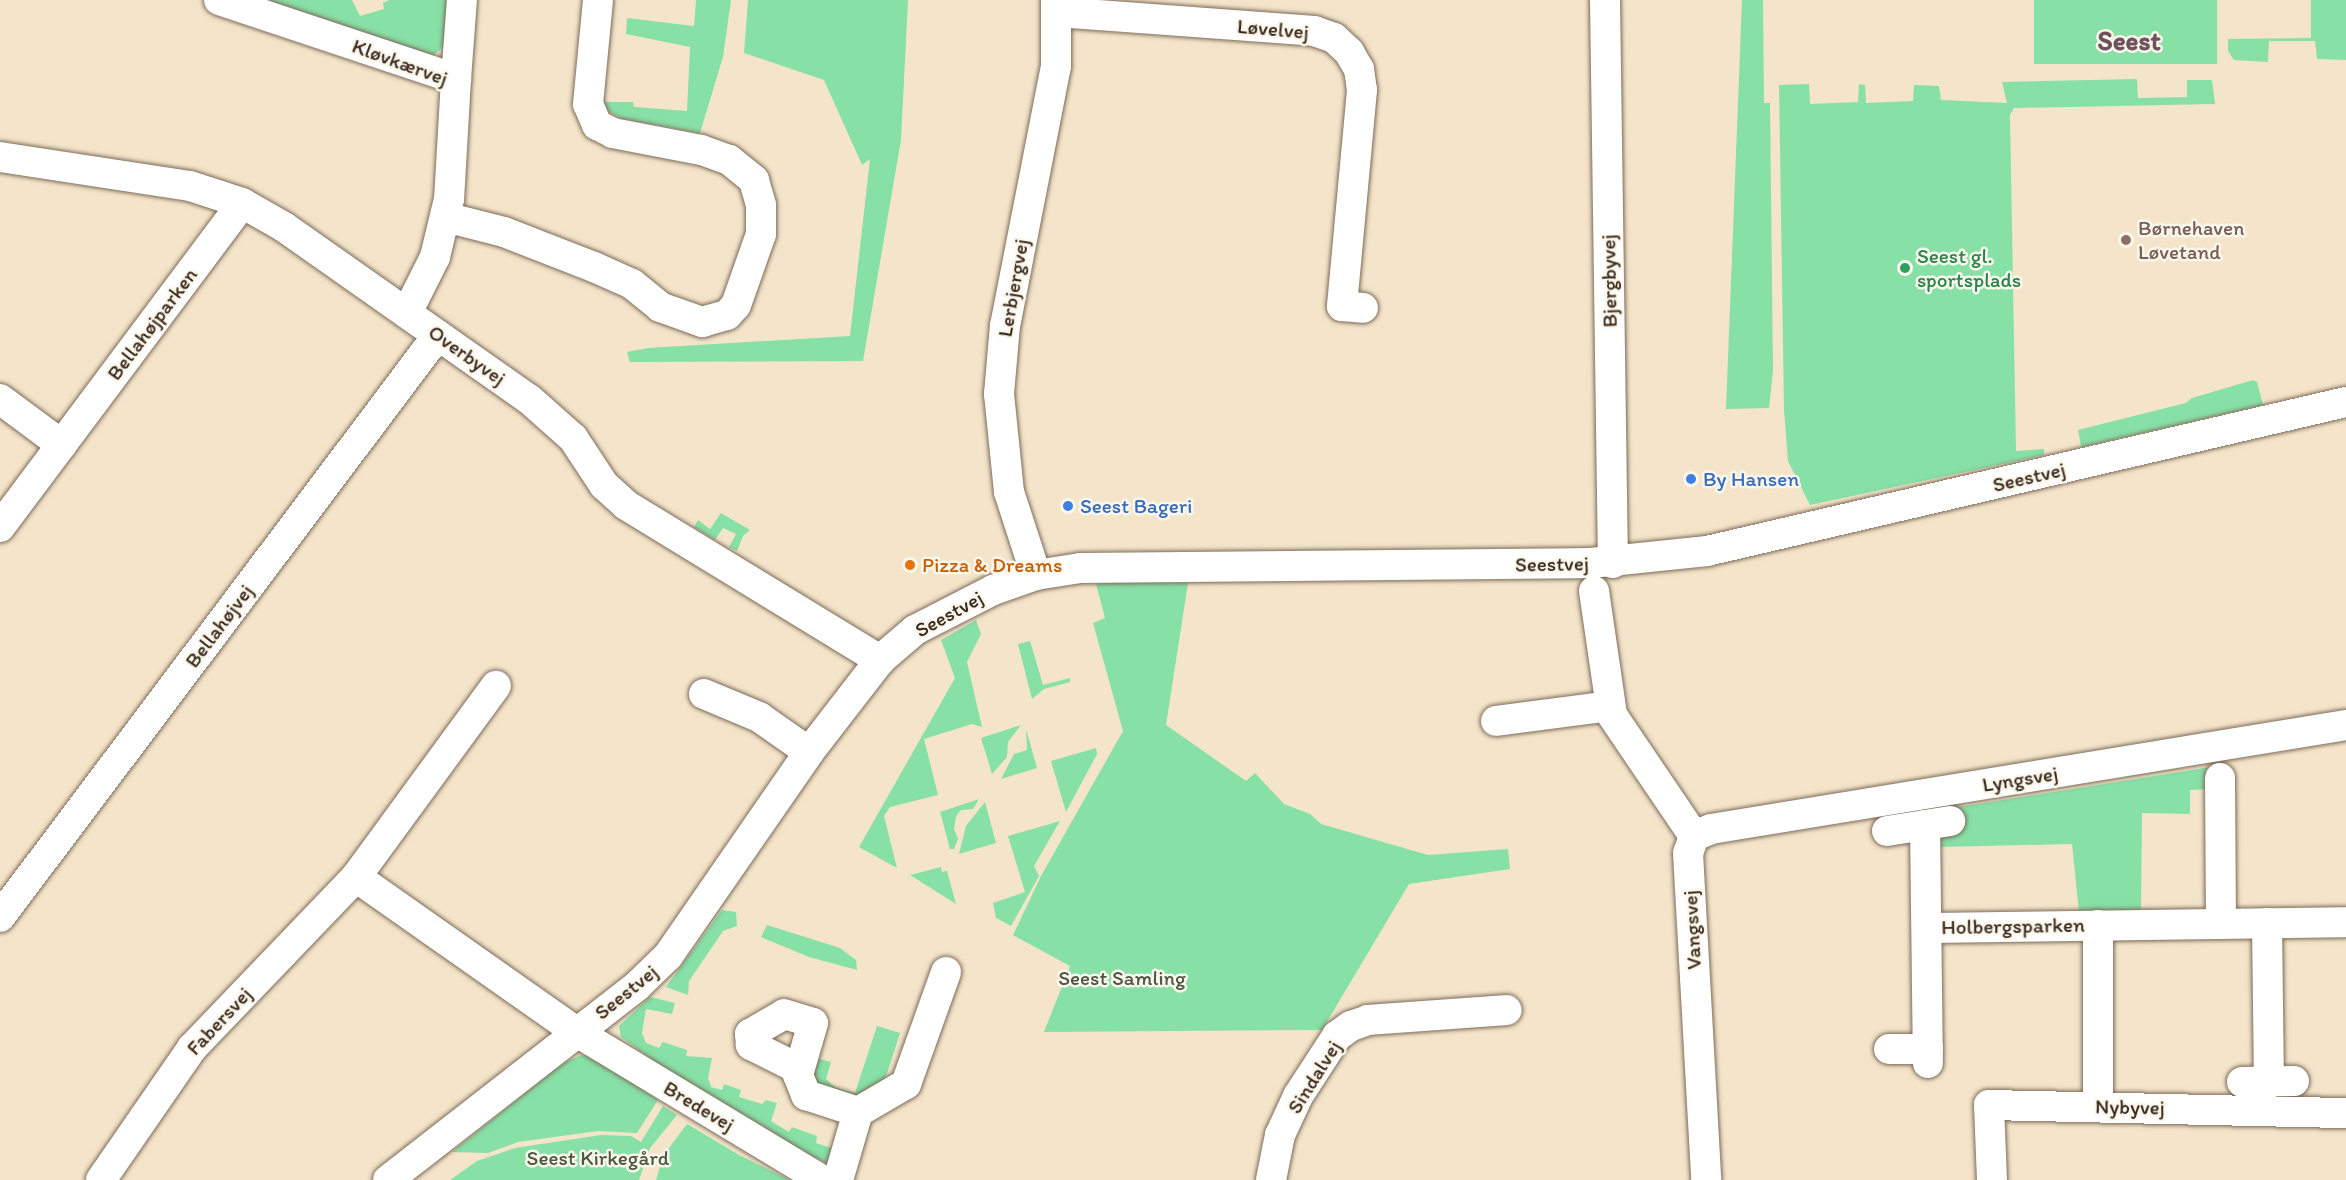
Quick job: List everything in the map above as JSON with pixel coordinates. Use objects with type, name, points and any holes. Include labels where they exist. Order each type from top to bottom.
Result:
[{"type":"street","name":"Kløvkærvej","points":[[219,0],[456,79],[445,217],[435,257],[407,312]]},
{"type":"street","points":[[456,79],[462,0]]},
{"type":"street","points":[[445,217],[504,232],[594,267],[632,284],[660,307],[702,322],[727,315],[736,305],[761,234],[761,205],[754,180],[729,160],[701,150],[613,133],[597,125],[588,104],[598,0]]},
{"type":"street","name":"Bjergbyvej","points":[[1605,0],[1613,563]]},
{"type":"street","name":"Løvelvej","points":[[1057,6],[1314,31],[1334,38],[1349,51],[1359,69],[1362,90],[1342,306],[1363,308]]},
{"type":"street","name":"Lerbjergvej","points":[[1036,575],[1009,492],[999,394],[1005,326],[1056,66],[1057,6]]},
{"type":"street","name":"Overbyvej","points":[[0,157],[190,186],[242,203],[284,227],[529,399],[573,438],[604,486],[626,506],[880,660]]},
{"type":"street","name":"Bellahøjparken","points":[[0,527],[242,203]]},
{"type":"street","name":"Bellahøjvej","points":[[0,917],[438,335]]},
{"type":"street","points":[[0,399],[62,445]]},
{"type":"street","name":"Seestvej","points":[[388,1180],[575,1031],[637,987],[668,956],[809,752],[880,660],[915,630],[953,608],[1036,575],[1080,568],[1613,563],[1707,551],[2346,402]]},
{"type":"street","points":[[1594,591],[1612,715],[1694,836]]},
{"type":"street","name":"Fabersvej","points":[[101,1180],[149,1106],[192,1048],[356,878],[496,686]]},
{"type":"street","points":[[704,694],[759,717],[809,752]]},
{"type":"street","points":[[1496,722],[1610,706]]},
{"type":"street","name":"Lyngsvej","points":[[1694,836],[1711,829],[2346,725]]},
{"type":"street","points":[[2212,795],[2221,924]]},
{"type":"street","name":"Holbergsparken","points":[[1887,831],[1938,823],[1928,928],[1928,1056],[1888,1049]]},
{"type":"street","name":"Vangsvej","points":[[1694,836],[1688,853],[1706,1180]]},
{"type":"street","points":[[356,878],[575,1031]]},
{"type":"street","name":"Holbergsparken","points":[[1928,928],[2346,922]]},
{"type":"street","points":[[2267,923],[2268,1082]]},
{"type":"street","name":"Holbergsparken","points":[[2098,925],[2098,1106]]},
{"type":"street","points":[[838,1180],[858,1112],[906,1084],[946,972]]},
{"type":"street","name":"Sindalvej","points":[[1271,1180],[1280,1135],[1298,1096],[1337,1036],[1351,1026],[1368,1020],[1507,1010]]},
{"type":"street","name":"Bredevej","points":[[575,1031],[822,1180]]},
{"type":"street","points":[[799,1069],[798,1075],[806,1095],[858,1112]]},
{"type":"street","name":"Nybyvej","points":[[1992,1180],[1989,1105],[2346,1113]]},
{"type":"green space","points":[[270,0],[352,0],[360,16],[384,9],[383,3],[389,0],[453,0],[443,47],[434,55],[418,57],[268,6]]},
{"type":"green space","points":[[696,0],[731,0],[723,57],[700,133],[623,119],[604,109],[604,102],[633,102],[634,107],[687,111],[690,47],[626,34],[627,18],[694,26]]},
{"type":"green space","points":[[748,0],[908,0],[901,140],[863,361],[630,362],[627,352],[648,348],[850,336],[870,159],[862,165],[824,80],[744,53]]},
{"type":"green space","points":[[1742,0],[1763,0],[1764,103],[1770,103],[1773,370],[1769,408],[1726,409]]},
{"type":"green space","points":[[2034,0],[2217,0],[2217,64],[2034,64]]},
{"type":"green space","points":[[2311,0],[2346,0],[2346,60],[2317,59],[2315,41],[2269,41],[2268,62],[2234,60],[2228,51],[2228,39],[2311,38]]},
{"type":"green space","name":"Seest gl. sportsplads","points":[[2137,79],[2138,98],[2187,97],[2187,80],[2212,80],[2215,104],[2014,108],[2010,115],[2016,451],[2044,449],[2044,455],[1810,505],[1788,461],[1784,410],[1779,85],[1809,84],[1810,104],[1858,102],[1859,84],[1865,85],[1866,103],[1913,101],[1914,85],[1939,86],[1941,100],[2007,103],[2002,82]]},
{"type":"green space","points":[[2253,380],[2257,382],[2263,405],[2081,447],[2078,430],[2186,403],[2192,398]]},
{"type":"green space","points":[[721,513],[750,530],[743,536],[737,551],[729,547],[736,534],[723,528],[715,540],[694,527],[698,520],[710,529]]},
{"type":"green space","name":"Seest Samling","points":[[1112,582],[1188,583],[1166,725],[1246,781],[1255,773],[1284,804],[1310,814],[1321,824],[1428,855],[1508,849],[1510,869],[1409,884],[1322,1030],[1044,1032],[1070,966],[1013,935],[1041,876],[1123,731],[1093,623],[1105,618],[1096,584]]},
{"type":"green space","points":[[976,620],[981,634],[967,662],[982,727],[972,724],[924,739],[938,795],[890,807],[884,816],[897,868],[859,847],[955,678],[941,640]]},
{"type":"green space","points":[[1030,641],[1043,685],[1070,678],[1070,682],[1044,689],[1032,699],[1018,644]]},
{"type":"green space","points":[[1021,725],[1008,742],[1007,757],[992,774],[981,738]]},
{"type":"green space","points":[[1026,729],[1037,768],[1001,779],[1014,754],[1027,750]]},
{"type":"green space","points":[[1096,748],[1097,754],[1066,812],[1051,761]]},
{"type":"green space","points":[[2211,767],[2210,789],[2190,790],[2190,814],[2142,813],[2141,910],[2079,912],[2072,844],[1940,847],[1943,831],[1958,831],[1959,807]]},
{"type":"green space","points":[[979,799],[973,809],[961,810],[956,816],[954,829],[958,839],[954,849],[950,849],[940,812]]},
{"type":"green space","points":[[985,802],[996,843],[959,854],[966,826]]},
{"type":"green space","points":[[1060,821],[1034,866],[1039,876],[1011,926],[996,918],[993,903],[1025,892],[1008,836]]},
{"type":"green space","points":[[941,867],[942,872],[947,871],[956,904],[910,875]]},
{"type":"green space","points":[[722,910],[736,912],[737,926],[723,931],[689,981],[688,995],[666,987]]},
{"type":"green space","points":[[767,925],[840,948],[856,960],[857,970],[809,957],[761,937]]},
{"type":"green space","points":[[650,997],[675,1003],[672,1014],[646,1009],[642,1033],[646,1043],[659,1048],[663,1042],[687,1050],[686,1056],[712,1058],[708,1078],[711,1087],[722,1090],[724,1084],[741,1090],[739,1097],[762,1104],[766,1100],[777,1103],[771,1121],[789,1132],[792,1127],[817,1136],[816,1143],[831,1148],[834,1143],[831,1164],[806,1155],[696,1092],[621,1037],[619,1026]]},
{"type":"green space","points":[[877,1026],[900,1033],[881,1092],[858,1105],[812,1088],[813,1057],[831,1062],[826,1079],[836,1088],[855,1093]]},
{"type":"green space","points":[[582,1055],[599,1059],[658,1100],[637,1133],[598,1131],[518,1142],[488,1153],[452,1152],[563,1063]]},
{"type":"green space","name":"Seest Kirkegård","points":[[663,1106],[677,1115],[650,1148],[639,1180],[450,1180],[477,1161],[515,1148],[601,1135],[631,1136],[641,1142]]},
{"type":"green space","points":[[687,1124],[739,1155],[790,1180],[656,1180],[663,1156]]},
{"type":"place","name":"Børnehaven Løvetand","points":[[2126,240]]},
{"type":"place","name":"Seest gl. sportsplads","points":[[1905,268]]},
{"type":"place","name":"By Hansen","points":[[1691,479]]},
{"type":"place","name":"Seest Bageri","points":[[1068,506]]},
{"type":"place","name":"Pizza & Dreams","points":[[910,565]]},
{"type":"district","name":"Seest","points":[[2129,41]]}]
